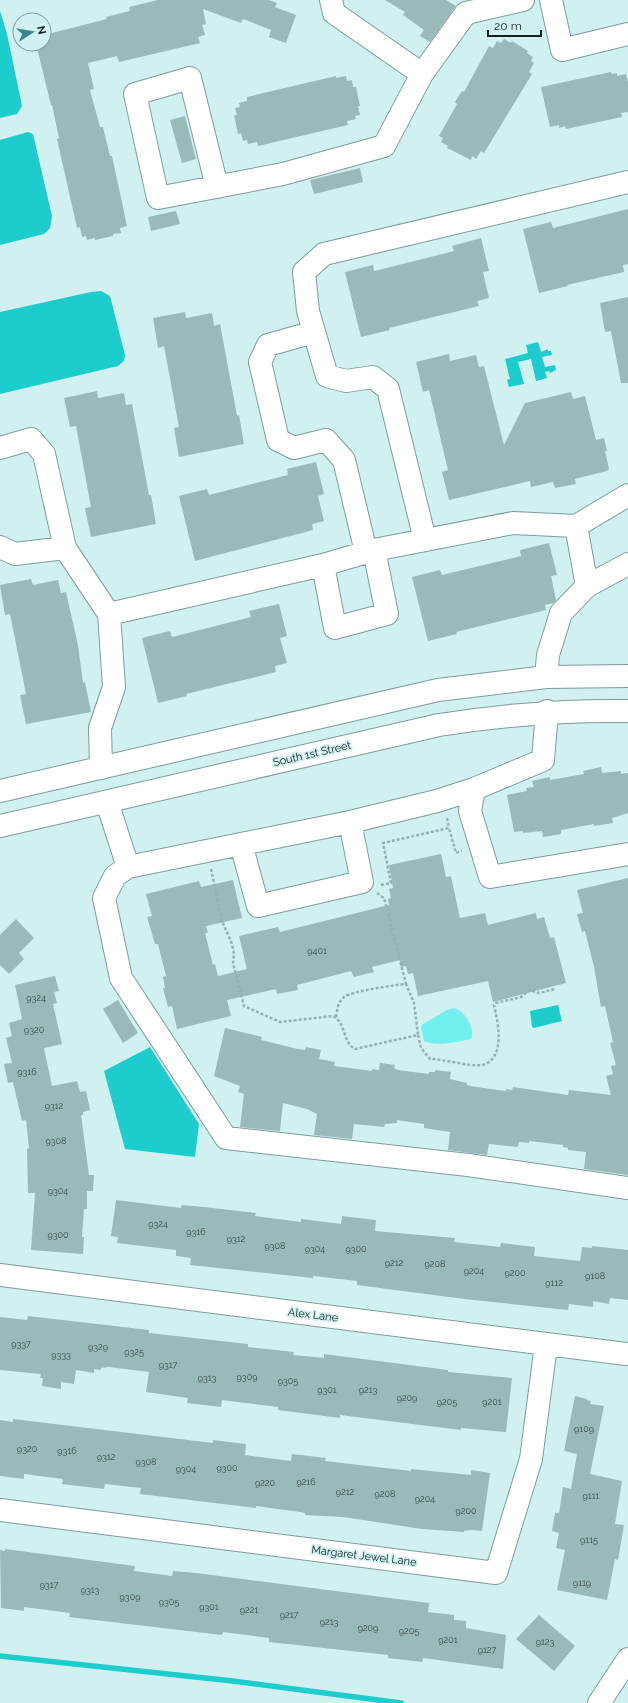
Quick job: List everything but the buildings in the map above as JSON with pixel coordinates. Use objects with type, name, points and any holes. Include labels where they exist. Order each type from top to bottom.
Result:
[{"type":"street","points":[[331,0],[334,12],[422,74]]},
{"type":"street","points":[[216,187],[190,78],[135,94],[158,198],[216,187],[283,174],[384,146],[422,74],[466,13],[523,0]]},
{"type":"street","points":[[551,0],[562,50],[628,34]]},
{"type":"street","points":[[425,540],[388,389],[373,377],[346,381],[327,376],[308,311],[304,272],[324,254],[628,182]]},
{"type":"street","points":[[314,332],[268,345],[260,362],[278,440],[294,448],[326,440],[344,460],[388,614],[336,628],[323,565]]},
{"type":"street","points":[[0,448],[31,439],[44,454],[65,548],[109,614],[114,687],[100,728],[101,768],[108,802],[128,867]]},
{"type":"street","points":[[109,614],[323,565],[370,551],[512,523],[576,526],[628,495]]},
{"type":"street","points":[[576,526],[587,586]]},
{"type":"street","points":[[0,547],[15,554],[65,548]]},
{"type":"street","points":[[628,564],[587,586],[561,613],[548,655],[546,677],[547,711],[543,760],[474,789],[437,801],[350,822],[128,867],[115,876],[104,898],[121,978],[226,1138],[468,1165],[628,1188]]},
{"type":"street","points":[[0,791],[438,690],[546,677],[628,676]]},
{"type":"street","name":"South 1st Street","points":[[0,826],[440,725],[488,717],[547,711],[628,711]]},
{"type":"street","points":[[474,789],[470,811],[490,877],[628,854]]},
{"type":"street","points":[[242,844],[258,906],[366,885],[350,822]]},
{"type":"street","name":"Alex Lane","points":[[0,1275],[626,1354]]},
{"type":"street","name":"Margaret Jewel Lane","points":[[0,1510],[496,1573],[531,1459],[546,1345]]},
{"type":"street","points":[[599,1703],[628,1658]]},
{"type":"path","points":[[366,885],[391,883],[383,843],[449,828],[456,853],[480,846]]},
{"type":"path","points":[[207,851],[222,921],[232,944],[234,954],[233,963],[244,1006],[247,1009],[280,1022],[328,1015],[336,1017],[340,1022],[350,1045],[355,1049],[418,1035]]},
{"type":"path","points":[[366,885],[384,898],[406,984],[414,1002],[421,1048],[430,1058],[482,1065],[492,1059],[497,1048],[499,1026],[494,1005],[496,1003],[521,997],[529,990],[539,993],[555,989]]},
{"type":"path","points":[[336,1017],[339,1004],[344,997],[396,984],[406,984]]},
{"type":"shaded area","points":[[0,11],[7,34],[22,106],[17,114],[0,118]]},
{"type":"shaded area","points":[[28,132],[33,134],[52,216],[50,228],[44,234],[0,245],[0,140]]},
{"type":"shaded area","points":[[101,291],[110,296],[125,355],[124,361],[118,366],[0,394],[0,312]]},
{"type":"shaded area","points":[[538,342],[541,352],[548,349],[548,351],[551,351],[552,355],[542,357],[545,367],[555,365],[556,370],[550,373],[549,371],[545,372],[547,378],[536,381],[531,359],[518,362],[524,384],[509,387],[507,380],[510,379],[505,359],[528,353],[526,345]]},
{"type":"shaded area","points":[[558,1005],[562,1021],[534,1028],[532,1027],[530,1011]]},
{"type":"shaded area","points":[[454,1008],[466,1016],[472,1030],[471,1039],[441,1044],[424,1041],[421,1027],[423,1024],[447,1010]]},
{"type":"shaded area","points":[[150,1047],[199,1124],[195,1157],[125,1149],[104,1071]]},
{"type":"waterway","points":[[0,1656],[233,1681],[401,1703]]}]
